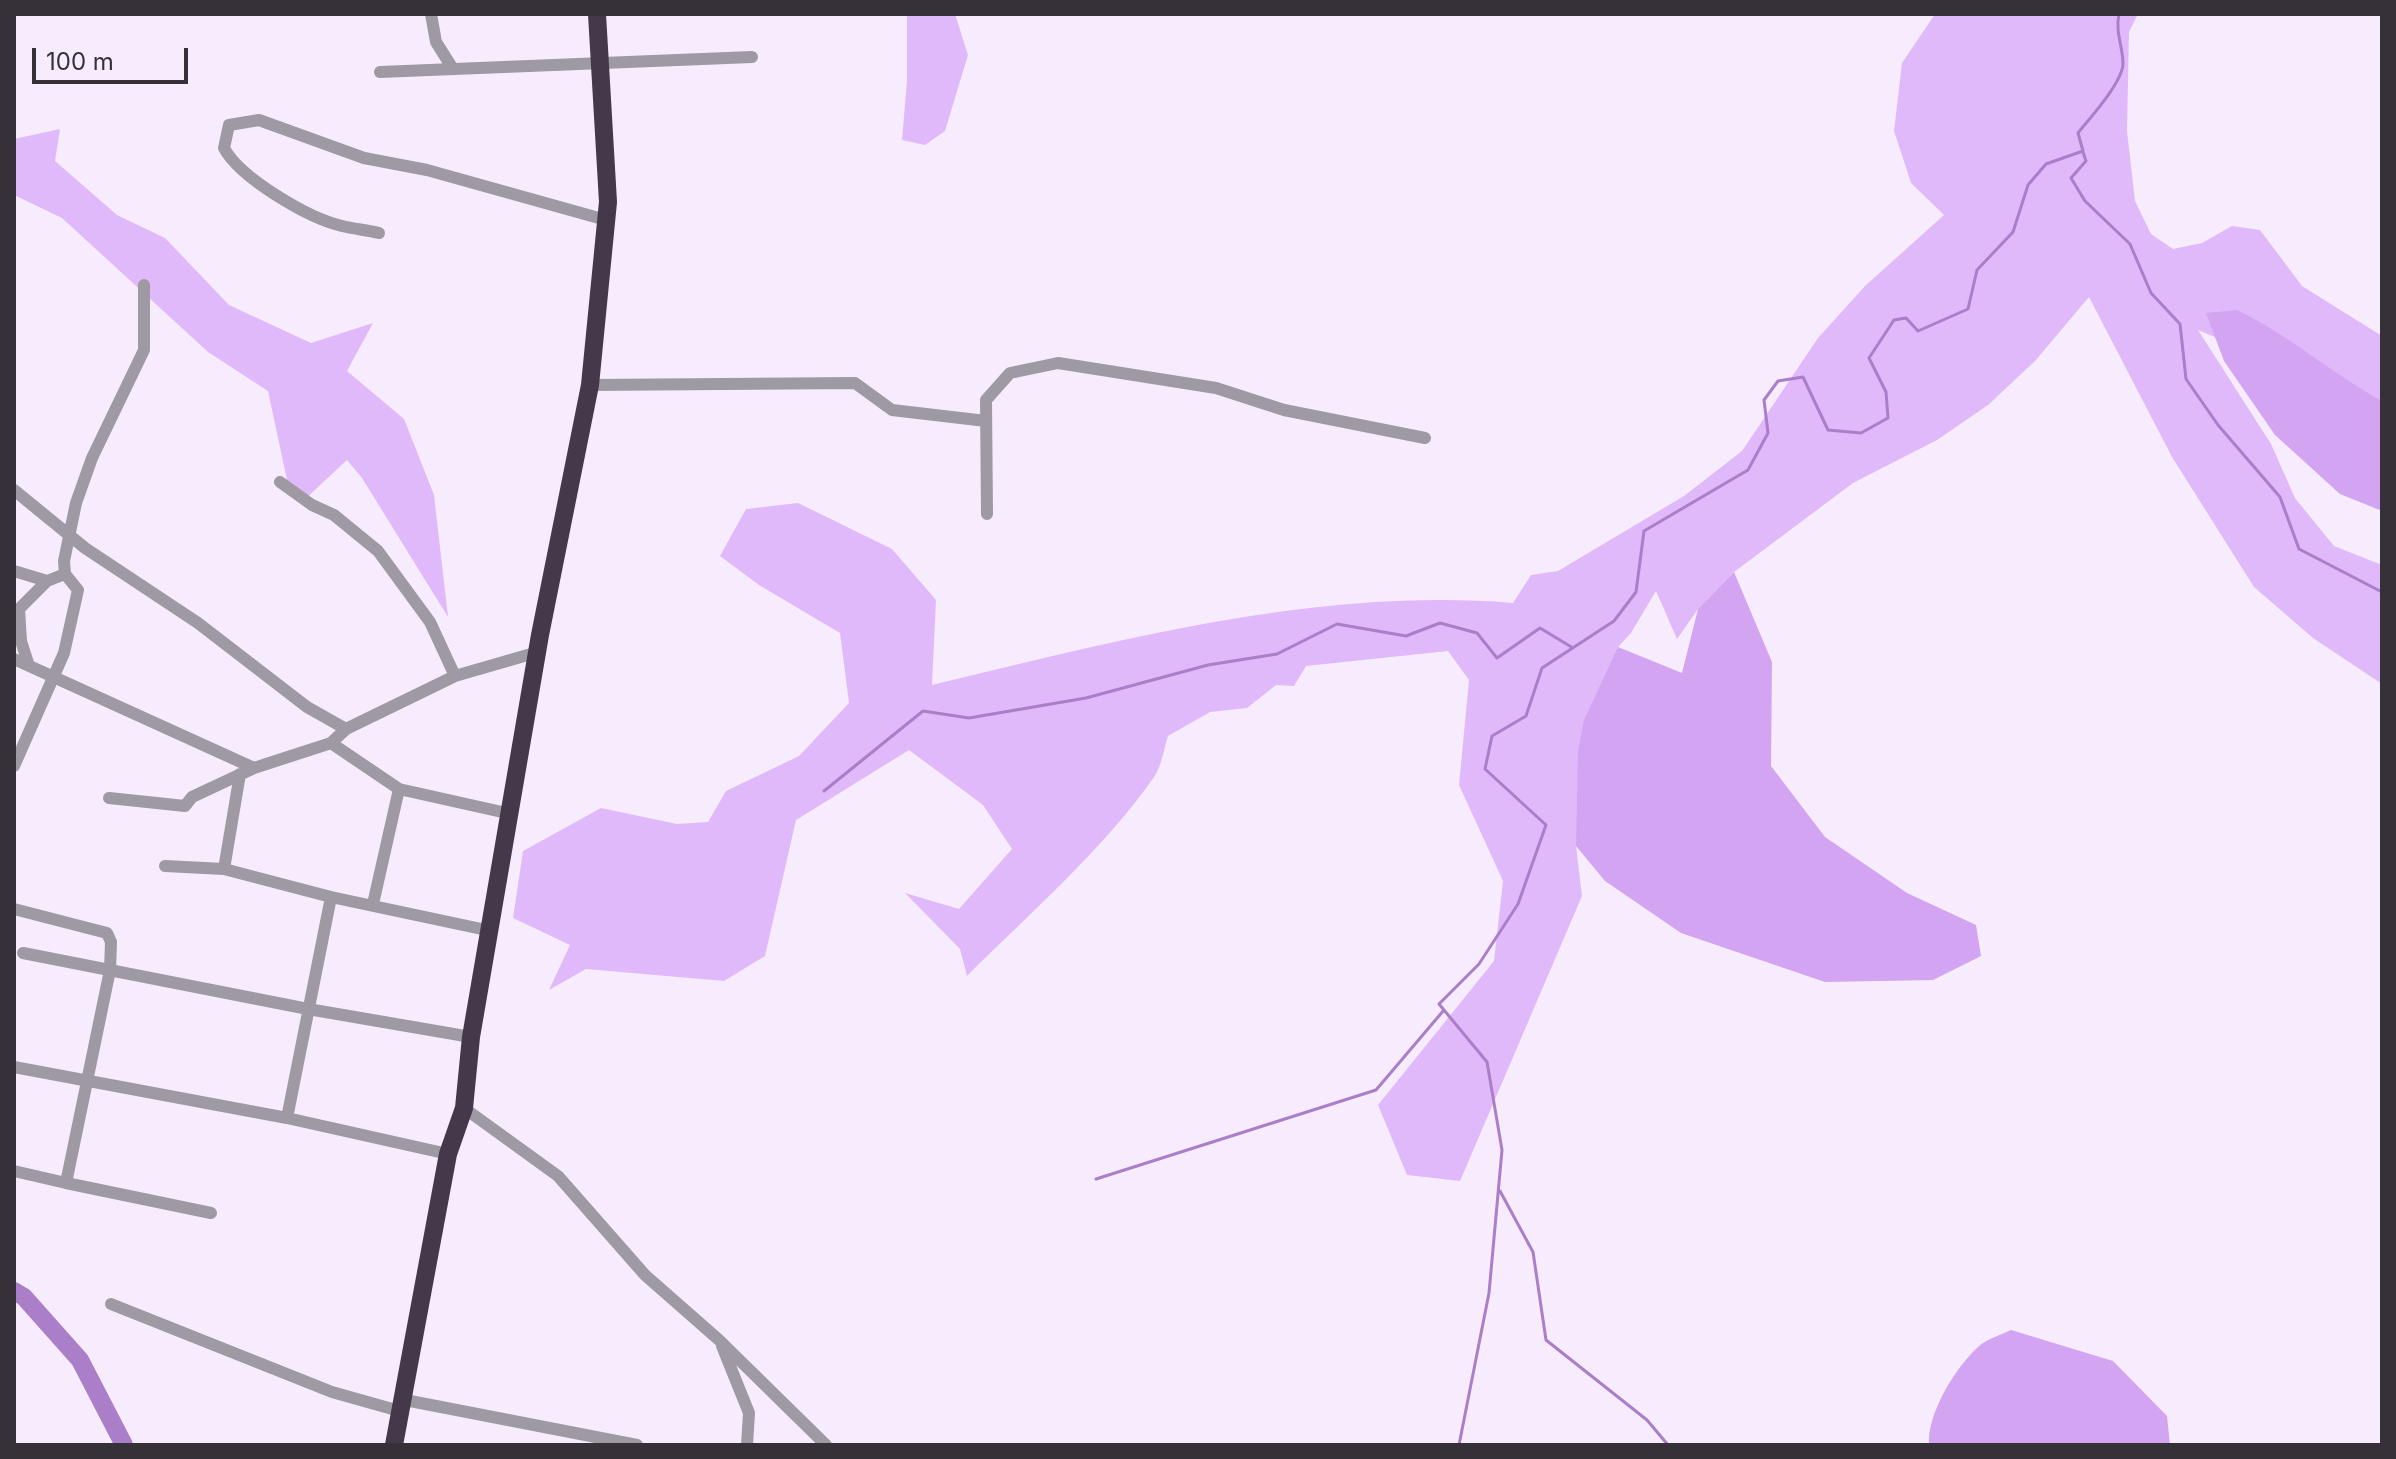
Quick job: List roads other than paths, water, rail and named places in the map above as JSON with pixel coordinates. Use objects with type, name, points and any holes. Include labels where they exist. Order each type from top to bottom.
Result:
[{"type":"highway","points":[[394,1445],[404,1406],[448,1154],[464,1108],[471,1037],[538,652],[590,385],[606,220],[603,63],[597,14]]},
{"type":"street","points":[[431,14],[436,42],[453,69]]},
{"type":"street","points":[[380,72],[752,57]]},
{"type":"street","points":[[379,233],[341,226],[313,215],[237,166],[224,148],[229,125],[259,120],[364,158],[427,170],[606,220]]},
{"type":"street","points":[[14,766],[54,679],[77,601],[78,590],[65,574],[70,534],[92,458],[144,350],[144,285]]},
{"type":"street","points":[[987,514],[986,400],[1010,373],[1058,363],[1216,388],[1284,410],[1425,438]]},
{"type":"street","points":[[590,385],[855,383],[892,410],[986,421]]},
{"type":"street","points":[[280,482],[312,505],[334,515],[378,551],[430,622],[455,676]]},
{"type":"street","points":[[14,490],[155,598],[198,623],[307,707],[346,729]]},
{"type":"street","points":[[14,571],[47,581]]},
{"type":"street","points":[[29,666],[21,641],[19,609],[47,581],[65,574]]},
{"type":"street","points":[[109,798],[185,806],[192,797],[240,774],[331,743],[346,729],[455,676],[538,652]]},
{"type":"street","points":[[14,659],[254,768]]},
{"type":"street","points":[[331,743],[399,789],[511,814]]},
{"type":"street","points":[[224,869],[240,774]]},
{"type":"street","points":[[373,904],[399,789]]},
{"type":"street","points":[[165,866],[224,869],[331,897],[491,931]]},
{"type":"street","points":[[287,1118],[331,897]]},
{"type":"street","points":[[14,909],[107,933],[111,942],[110,970],[66,1183]]},
{"type":"street","points":[[23,953],[308,1009],[471,1037]]},
{"type":"street","points":[[14,1067],[287,1118],[448,1154]]},
{"type":"street","points":[[464,1108],[558,1176],[645,1275],[719,1340],[826,1445]]},
{"type":"street","points":[[14,1171],[211,1213]]},
{"type":"street","points":[[111,1304],[332,1392],[637,1445]]},
{"type":"street","points":[[719,1340],[749,1413],[747,1445]]},
{"type":"waterway","points":[[1459,1445],[1489,1293],[1502,1150],[1487,1062],[1439,1004],[1479,964],[1518,904],[1546,825],[1485,769],[1492,736],[1526,716],[1542,668],[1614,621],[1636,592],[1644,531],[1748,470],[1768,433],[1764,400],[1778,381],[1803,377],[1828,430],[1861,433],[1888,418],[1886,392],[1869,358],[1894,320],[1906,318],[1918,331],[1968,309],[1977,270],[2013,232],[2028,185],[2046,164],[2083,151],[2078,133],[2105,100],[2121,72],[2119,14]]},
{"type":"waterway","points":[[2083,152],[2086,161],[2071,178],[2085,201],[2130,244],[2151,293],[2180,324],[2186,379],[2218,425],[2280,497],[2299,549],[2382,592]]},
{"type":"waterway","points":[[824,791],[923,711],[969,718],[1086,698],[1208,665],[1277,654],[1337,624],[1406,636],[1440,623],[1477,633],[1497,658],[1540,628],[1573,648]]},
{"type":"waterway","points":[[1096,1179],[1376,1090],[1444,1010]]},
{"type":"waterway","points":[[1500,1191],[1533,1252],[1546,1340],[1647,1420],[1668,1445]]},
{"type":"waterway","points":[[14,1291],[24,1297],[80,1360],[124,1445]]}]
